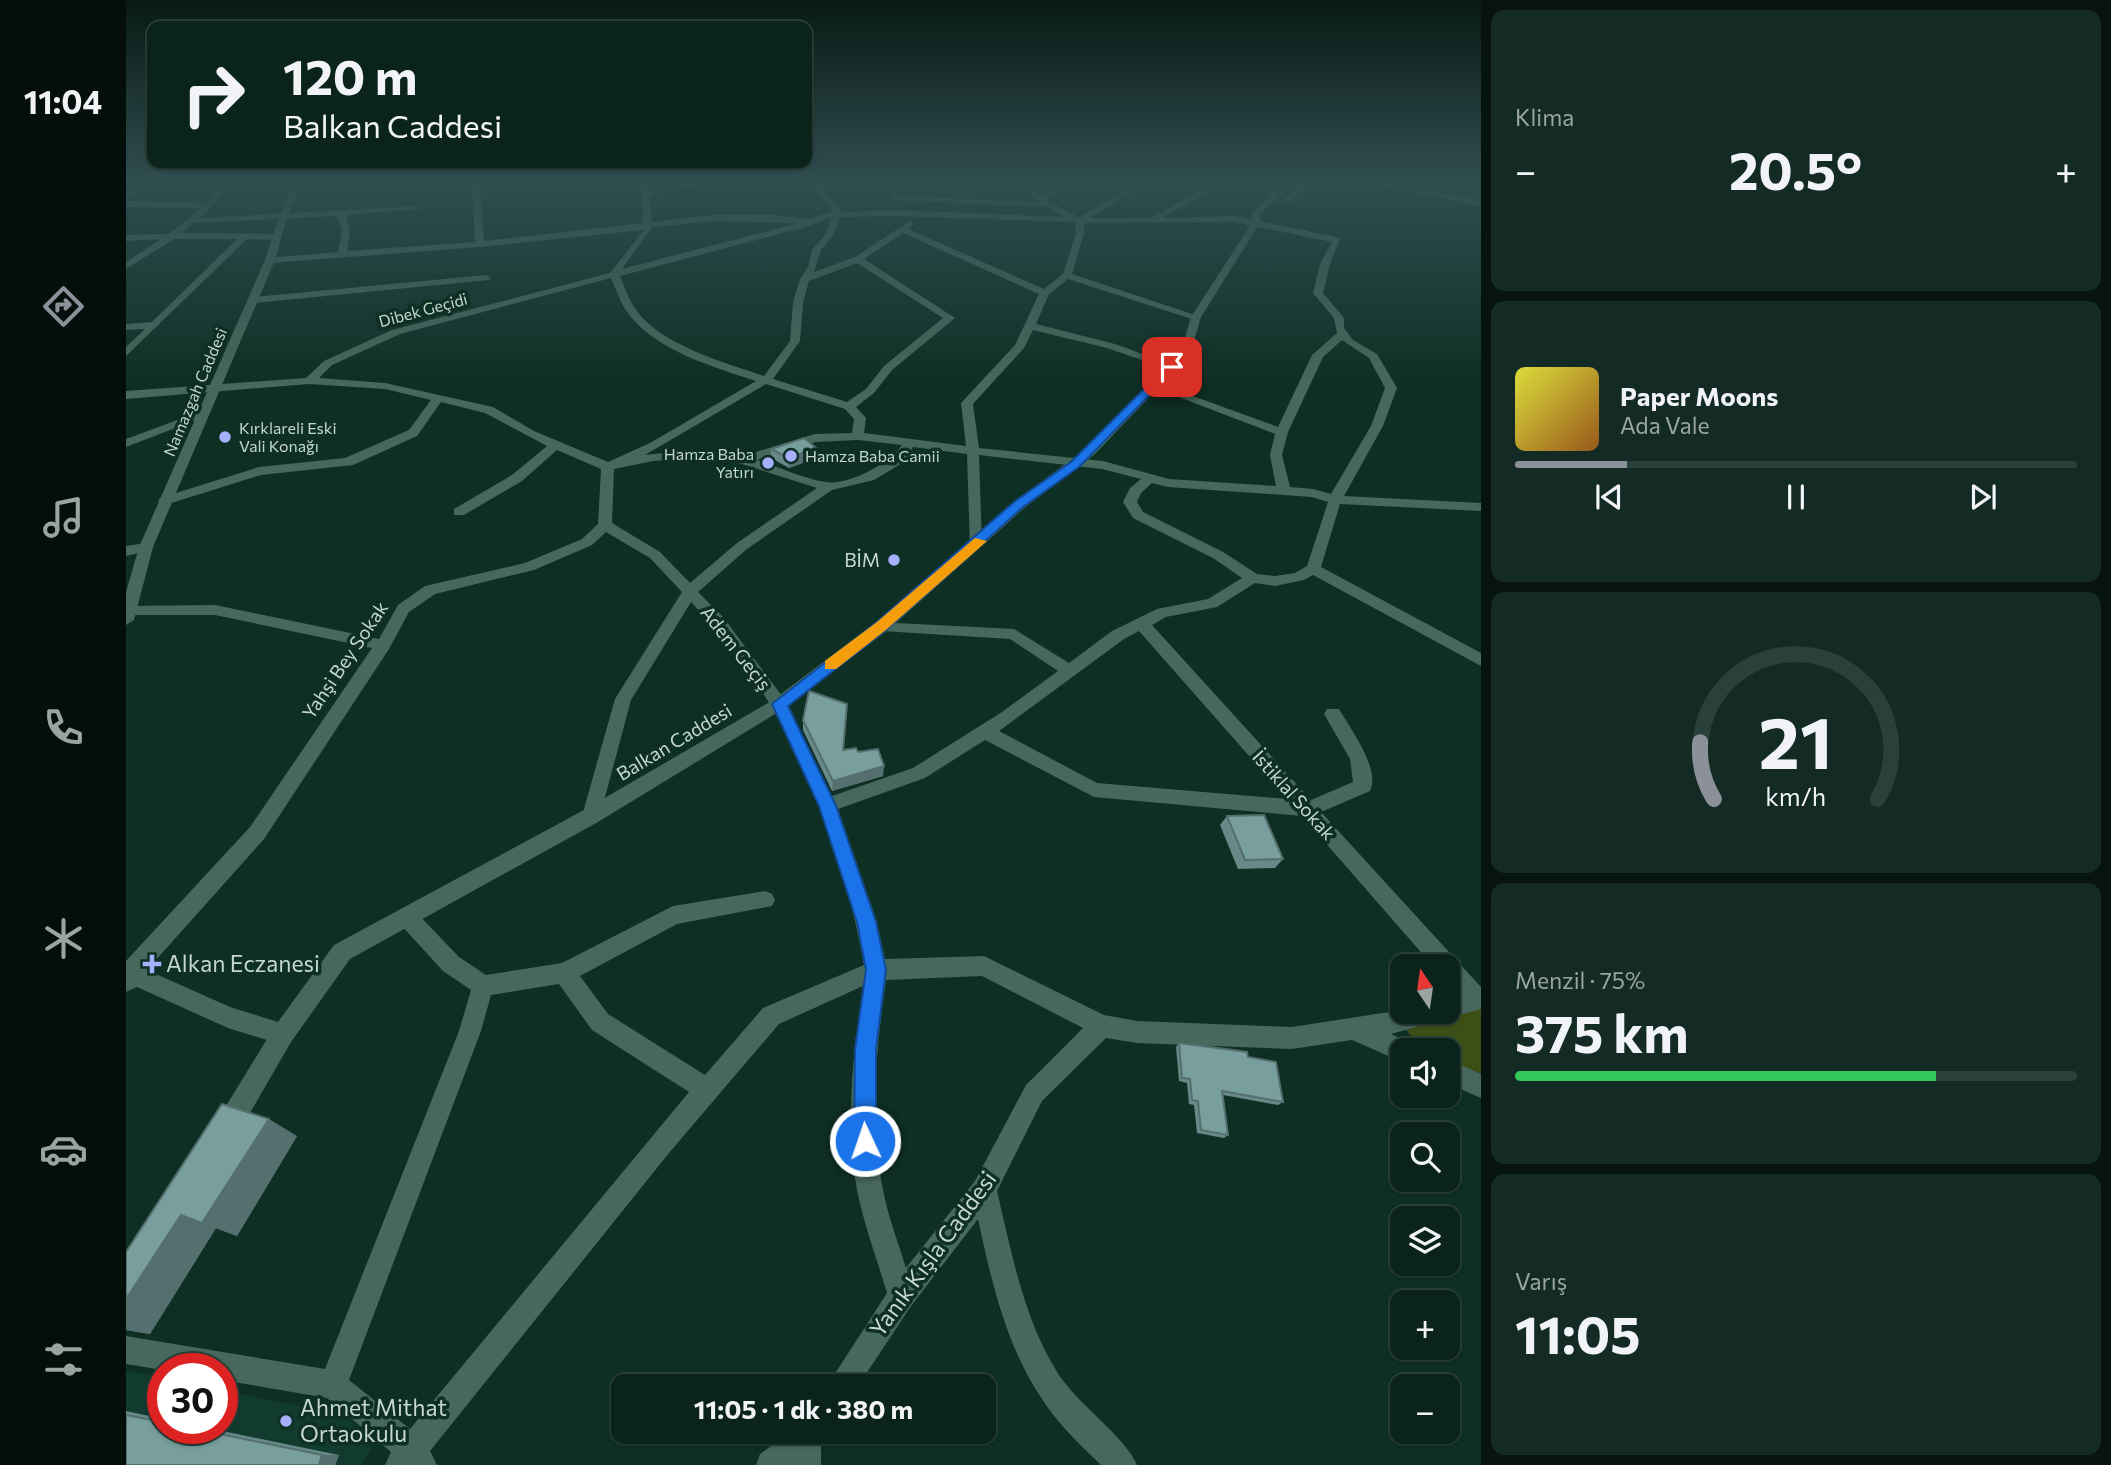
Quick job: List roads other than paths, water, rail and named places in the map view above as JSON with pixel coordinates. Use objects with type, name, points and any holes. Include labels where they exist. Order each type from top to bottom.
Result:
[{"type":"street","points":[[126,266],[153,248]]},
{"type":"street","points":[[126,354],[232,248]]},
{"type":"street","name":"Namazgah Caddesi","points":[[128,615],[146,547],[274,248]]},
{"type":"street","points":[[342,255],[343,248]]},
{"type":"street","points":[[270,260],[425,248]]},
{"type":"street","points":[[635,248],[614,274],[635,316],[664,341],[702,357],[849,406],[860,418],[858,436]]},
{"type":"street","name":"Dibek Geçidi","points":[[309,381],[328,363],[396,332],[712,248]]},
{"type":"street","points":[[608,467],[654,446],[767,379],[795,341],[798,302],[818,248]]},
{"type":"street","points":[[805,279],[858,259],[873,248]]},
{"type":"street","points":[[945,248],[1045,293]]},
{"type":"street","points":[[975,545],[973,450],[967,403],[1020,346],[1045,293],[1067,275],[1075,248]]},
{"type":"street","name":"Balkan Caddesi","points":[[219,1141],[284,1034],[342,952],[591,816],[779,704],[882,626],[1019,505],[1075,464],[1156,386],[1188,344],[1196,317],[1240,248]]},
{"type":"street","points":[[1149,479],[1135,491],[1130,502],[1138,515],[1218,555],[1253,578],[1275,581],[1299,577],[1313,569],[1335,499],[1377,426],[1391,388],[1373,356],[1349,342],[1339,318],[1318,293],[1325,264],[1333,248]]},
{"type":"street","points":[[849,406],[870,391],[888,368],[950,318],[858,259]]},
{"type":"street","points":[[1067,275],[1120,295],[1196,317]]},
{"type":"street","points":[[253,300],[486,278]]},
{"type":"street","points":[[126,327],[153,325]]},
{"type":"street","points":[[1030,326],[1111,346],[1172,367]]},
{"type":"street","points":[[1284,491],[1276,455],[1282,432],[1318,355],[1343,333]]},
{"type":"street","points":[[126,395],[309,381],[385,386],[489,410],[555,445],[608,467],[653,457],[691,454],[744,460],[827,487]]},
{"type":"street","points":[[1156,386],[1282,432]]},
{"type":"street","points":[[165,500],[259,471],[348,462],[413,433],[438,398]]},
{"type":"street","points":[[126,443],[203,415]]},
{"type":"street","points":[[744,460],[815,438],[858,436],[1075,464],[1103,465],[1149,479],[1284,491],[1335,499],[1481,507]]},
{"type":"street","points":[[591,816],[623,699],[690,590],[742,546],[827,487],[869,477],[899,459],[909,444]]},
{"type":"street","points":[[459,512],[517,478],[555,445]]},
{"type":"street","points":[[605,525],[608,467]]},
{"type":"street","name":"Adem Geçiş","points":[[605,525],[655,555],[690,590],[779,704],[827,806],[867,922],[876,970],[865,1049],[863,1116],[870,1190],[901,1296]]},
{"type":"street","name":"Yahşi Bey Sokak","points":[[126,979],[257,833],[383,645],[403,609],[430,590],[529,567],[587,542],[605,525]]},
{"type":"street","points":[[126,551],[146,547]]},
{"type":"street","points":[[1313,569],[1481,660]]},
{"type":"street","points":[[827,806],[919,773],[985,732],[1118,635],[1162,613],[1212,603],[1253,578]]},
{"type":"street","points":[[128,615],[215,611],[383,645]]},
{"type":"street","name":"İstiklal Sokak","points":[[1142,624],[1436,954]]},
{"type":"street","points":[[882,626],[1014,635],[1069,671]]},
{"type":"street","points":[[985,732],[1094,790],[1307,809],[1335,800],[1363,786],[1359,759],[1333,714]]},
{"type":"street","points":[[407,917],[451,964],[483,986],[564,973],[618,947],[673,915],[765,900]]},
{"type":"street","points":[[126,1350],[333,1385],[411,1459],[707,1090],[771,1016],[876,970],[984,966],[1102,1026],[1137,1032],[1292,1038],[1390,1023]]},
{"type":"street","points":[[564,973],[600,1022],[707,1090]]},
{"type":"street","points":[[126,979],[135,975],[228,1017],[284,1034]]},
{"type":"street","name":"İstiklal Sokak","points":[[1460,979],[1479,998]]},
{"type":"street","points":[[333,1385],[470,1031],[483,986]]},
{"type":"street","points":[[1460,1004],[1479,998]]},
{"type":"street","name":"Yanık Kışla Caddesi","points":[[849,1374],[901,1296],[984,1190],[1034,1093],[1102,1026]]},
{"type":"street","points":[[1353,1029],[1390,1046]]},
{"type":"street","points":[[1460,1077],[1481,1086]]},
{"type":"street","points":[[984,1190],[1008,1285],[1026,1342],[1049,1386],[1122,1465]]},
{"type":"street","points":[[771,1465],[808,1445]]},
{"type":"place","name":"Kırklareli Eski Vali Konağı","points":[[225,437]]},
{"type":"place","name":"Hamza Baba Camii","points":[[791,456]]},
{"type":"place","name":"Hamza Baba Yatırı","points":[[768,463]]},
{"type":"place","name":"BİM","points":[[894,560]]},
{"type":"place","name":"Alkan Eczanesi","points":[[152,964]]},
{"type":"place","name":"Ahmet Mithat Ortaokulu","points":[[286,1421]]}]
